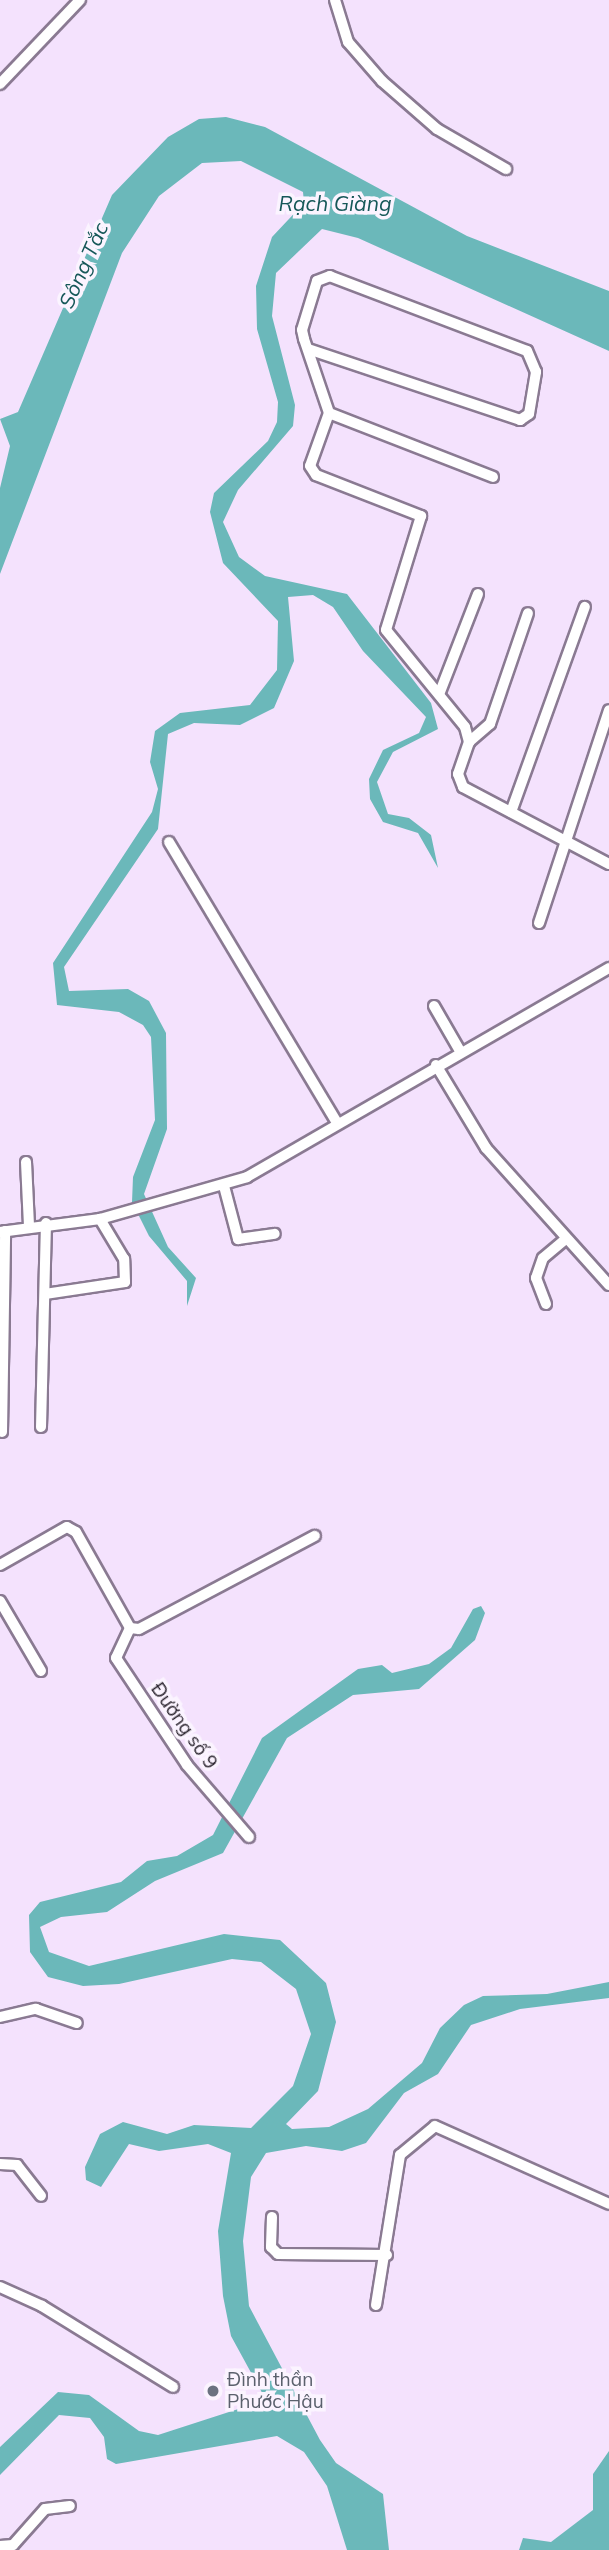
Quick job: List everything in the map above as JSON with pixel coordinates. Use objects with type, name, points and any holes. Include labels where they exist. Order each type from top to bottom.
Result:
[{"type":"street","points":[[0,84],[80,0]]},
{"type":"street","points":[[335,0],[348,42],[382,81],[437,129],[506,169]]},
{"type":"street","points":[[308,349],[520,420],[529,414],[536,372],[518,343],[330,276],[309,293],[302,330],[308,349],[329,414],[310,457],[316,475],[421,516],[386,630],[440,692],[469,742]]},
{"type":"street","points":[[329,414],[493,477]]},
{"type":"street","points":[[440,692],[478,594]]},
{"type":"street","points":[[511,812],[585,607]]},
{"type":"street","points":[[528,613],[490,724],[469,742],[458,774],[463,787],[566,841],[608,859]]},
{"type":"street","points":[[539,923],[609,710]]},
{"type":"street","points":[[169,842],[337,1123]]},
{"type":"street","points":[[2,1432],[3,1232],[46,1223],[105,1217],[157,1199],[224,1186],[609,968]]},
{"type":"street","points":[[434,1006],[460,1051]]},
{"type":"street","points":[[436,1065],[486,1148],[609,1285]]},
{"type":"street","points":[[26,1162],[29,1226]]},
{"type":"street","points":[[224,1186],[238,1239],[275,1234]]},
{"type":"street","points":[[45,1294],[125,1282],[124,1259],[105,1217]]},
{"type":"street","points":[[41,1427],[46,1223]]},
{"type":"street","points":[[546,1304],[536,1278],[544,1258],[566,1239]]},
{"type":"street","points":[[0,1565],[71,1529],[130,1628],[139,1629],[315,1536]]},
{"type":"street","points":[[0,1601],[41,1671]]},
{"type":"street","name":"Đường số 9","points":[[130,1628],[116,1658],[217,1802],[246,1834]]},
{"type":"street","points":[[0,2017],[36,2009],[77,2023]]},
{"type":"street","points":[[376,2305],[387,2255],[400,2155],[435,2126],[609,2204]]},
{"type":"street","points":[[0,2164],[17,2165],[41,2196]]},
{"type":"street","points":[[272,2217],[271,2247],[278,2254],[387,2255]]},
{"type":"street","points":[[0,2287],[42,2306],[173,2388]]},
{"type":"street","points":[[0,2546],[13,2545],[38,2524],[45,2509],[70,2506]]},
{"type":"water","name":"Rạch Giàng","points":[[226,117],[265,127],[467,236],[609,291],[609,351],[358,238],[322,229],[276,273],[272,316],[295,405],[293,426],[238,490],[223,522],[239,557],[265,576],[347,594],[431,703],[438,729],[393,752],[377,782],[388,814],[409,818],[431,835],[438,868],[418,833],[383,822],[370,799],[369,779],[383,750],[419,733],[426,717],[363,651],[333,607],[313,595],[288,597],[294,661],[274,708],[240,725],[194,723],[168,734],[158,829],[64,967],[69,991],[128,989],[149,1001],[166,1033],[167,1129],[144,1194],[168,1247],[196,1278],[187,1306],[187,1281],[149,1236],[132,1202],[133,1177],[155,1120],[151,1037],[143,1025],[119,1012],[57,1005],[53,963],[152,812],[158,789],[150,762],[155,731],[180,713],[250,705],[277,670],[278,621],[223,563],[210,512],[214,493],[268,441],[277,422],[278,402],[257,329],[256,286],[272,237],[304,203],[303,192],[241,161],[202,163],[159,196],[122,253],[0,574],[0,488],[10,446],[0,419],[18,412],[112,195],[168,137],[199,119]]},
{"type":"water","points":[[481,1606],[485,1613],[475,1640],[419,1689],[353,1695],[287,1738],[223,1853],[155,1881],[107,1912],[61,1917],[40,1927],[49,1952],[89,1966],[224,1934],[280,1940],[326,1983],[336,2022],[318,2091],[286,2124],[292,2129],[329,2127],[368,2109],[422,2063],[440,2028],[464,2005],[483,1996],[547,1994],[609,1982],[609,1998],[520,2009],[471,2025],[438,2074],[404,2093],[366,2143],[342,2151],[306,2146],[266,2153],[251,2177],[243,2241],[249,2306],[320,2440],[336,2463],[383,2494],[389,2550],[347,2550],[327,2486],[304,2452],[277,2436],[116,2464],[107,2459],[104,2437],[90,2418],[59,2415],[0,2475],[0,2447],[58,2392],[89,2395],[139,2431],[158,2435],[266,2400],[231,2336],[223,2296],[218,2231],[231,2153],[208,2144],[159,2151],[129,2144],[101,2187],[86,2180],[85,2167],[100,2134],[123,2122],[167,2134],[194,2125],[251,2128],[293,2086],[311,2034],[296,1989],[261,1962],[232,1959],[119,1984],[83,1986],[48,1977],[30,1952],[29,1915],[40,1902],[121,1882],[147,1861],[177,1856],[213,1835],[262,1738],[358,1669],[382,1665],[392,1673],[429,1664],[451,1648],[473,1609]]},
{"type":"water","points":[[609,2451],[609,2550],[519,2550],[523,2538],[551,2542],[593,2510],[593,2474]]},
{"type":"place","name":"Đình thần Phước Hậu","points":[[213,2391]]},
{"type":"water label","name":"Sông Tắc","points":[[83,265]]}]
